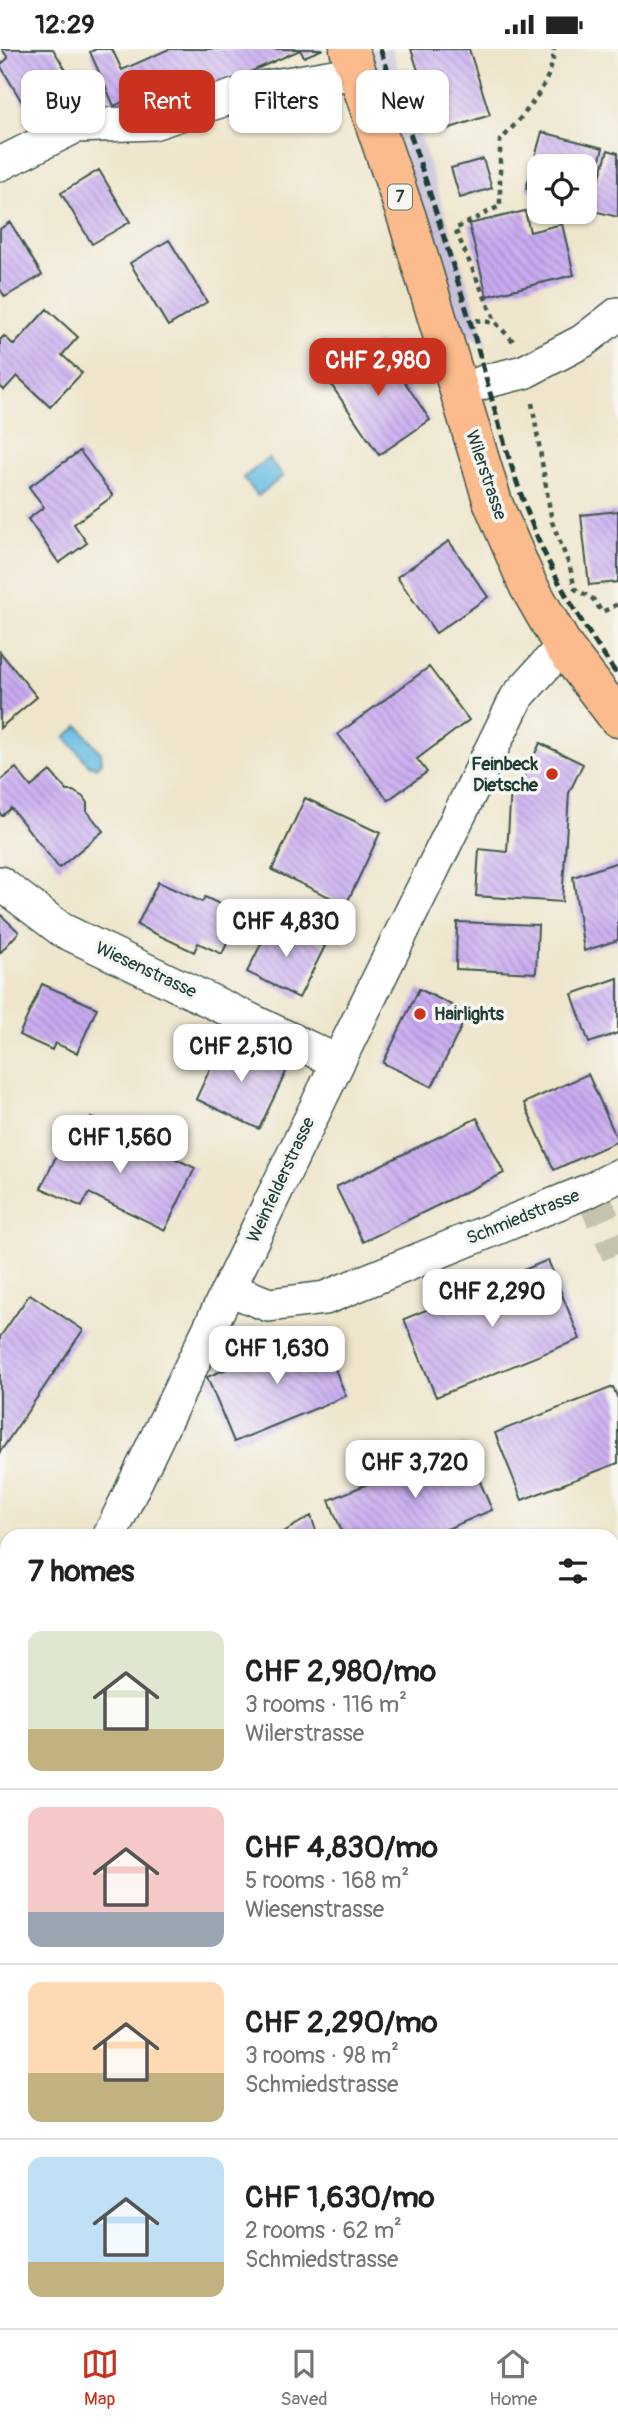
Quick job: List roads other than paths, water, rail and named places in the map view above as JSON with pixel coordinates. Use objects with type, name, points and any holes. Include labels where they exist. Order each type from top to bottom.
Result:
[{"type":"main road","name":"Wilerstrasse","points":[[353,61],[407,218],[493,503],[528,585],[563,646],[618,718]]},
{"type":"street","points":[[0,164],[76,126],[153,123],[353,61]]},
{"type":"street","points":[[458,391],[524,372],[583,341],[618,314]]},
{"type":"street","name":"Weinfelderstrasse","points":[[113,1529],[517,697],[563,646]]},
{"type":"street","name":"Wiesenstrasse","points":[[0,883],[62,930],[338,1062]]},
{"type":"street","name":"Schmiedstrasse","points":[[229,1289],[269,1305],[325,1298],[590,1190],[618,1176]]},
{"type":"water","points":[[269,458],[283,476],[258,496],[243,478]]},
{"type":"water","points":[[79,726],[101,753],[102,762],[96,767],[89,765],[65,737]]},
{"type":"tunnel","points":[[590,1190],[618,1254]]},
{"type":"railway","points":[[380,49],[438,218],[524,504],[561,587],[618,676]]},
{"type":"place","name":"Feinbeck Dietsche","points":[[552,774]]},
{"type":"place","name":"Hairlights","points":[[420,1014]]}]
